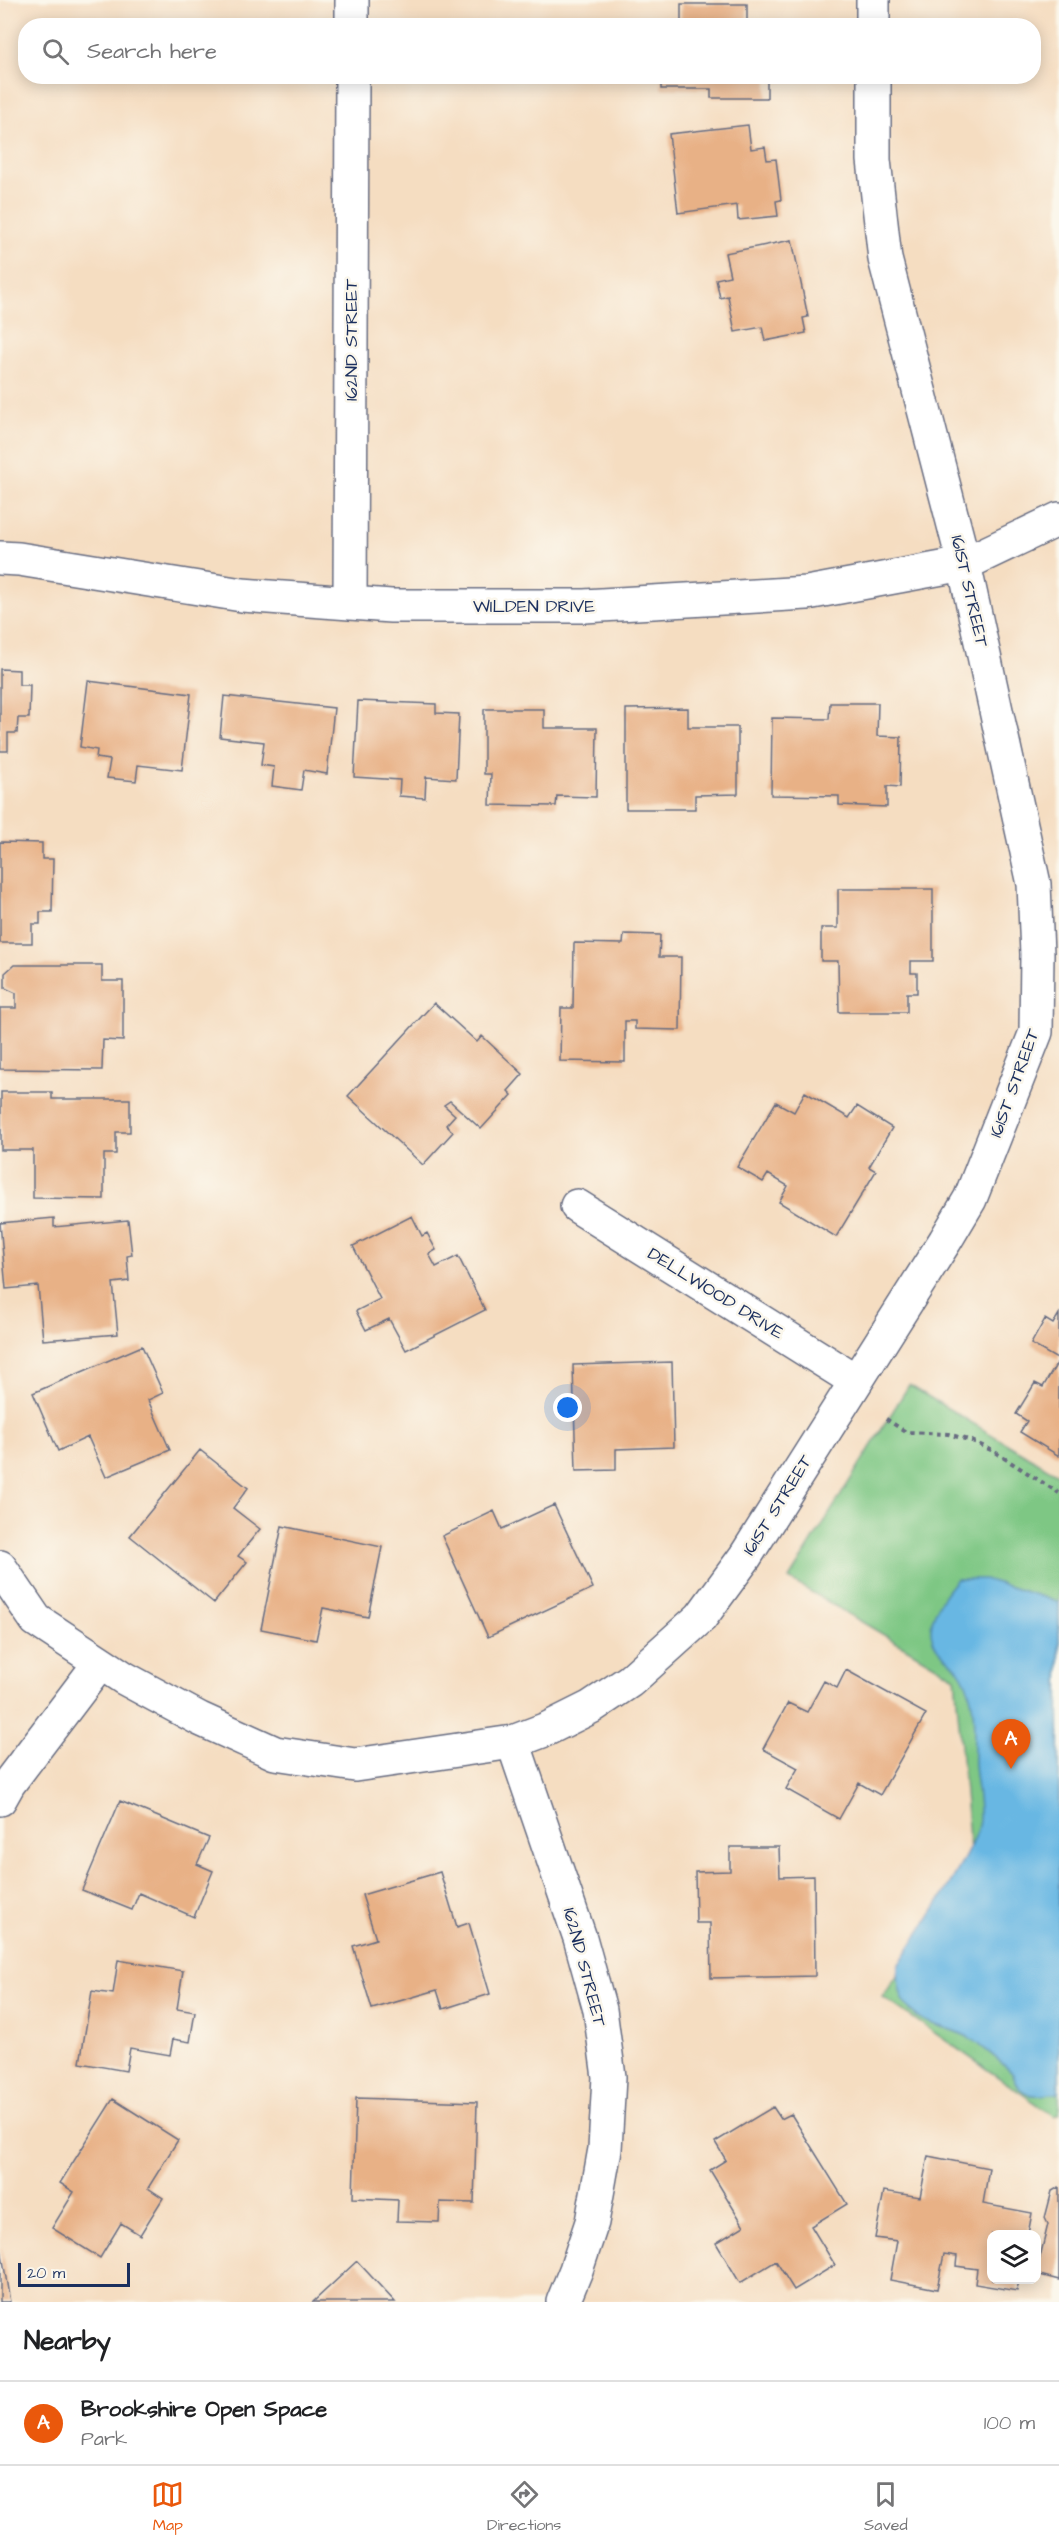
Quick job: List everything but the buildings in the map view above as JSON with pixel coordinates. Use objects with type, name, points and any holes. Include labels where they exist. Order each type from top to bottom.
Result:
[{"type":"street","points":[[352,0],[352,18]]},
{"type":"street","points":[[873,0],[873,18]]},
{"type":"street","name":"162ND STREET","points":[[350,603],[352,84]]},
{"type":"street","name":"161ST STREET","points":[[0,1567],[36,1620],[124,1678],[200,1719],[275,1753],[355,1765],[513,1742],[547,1729],[601,1701],[630,1681],[701,1617],[745,1557],[945,1241],[969,1198],[1036,1032],[1037,954],[1034,884],[964,564],[885,259],[874,160],[874,84]]},
{"type":"street","name":"WILDEN DRIVE","points":[[0,558],[19,559],[242,595],[391,606],[584,606],[795,594],[964,564],[1059,519]]},
{"type":"street","name":"DELLWOOD DRIVE","points":[[577,1206],[856,1381]]},
{"type":"street","points":[[0,1799],[9,1783],[100,1663]]},
{"type":"street","name":"162ND STREET","points":[[513,1742],[580,1938],[600,2010],[609,2077],[605,2149],[592,2222],[567,2301]]},
{"type":"path","points":[[886,1419],[906,1432],[948,1434],[972,1441],[993,1450],[1059,1493]]},
{"type":"green space","points":[[909,1385],[1059,1475],[1059,2114],[1054,2116],[883,1997],[971,1862],[955,1677],[789,1579]]},
{"type":"water","points":[[957,1579],[984,1579],[1059,1602],[1059,2093],[1034,2095],[1024,2092],[1019,2088],[1011,2072],[976,2042],[958,2032],[921,2019],[907,2006],[899,1986],[898,1966],[958,1870],[976,1832],[979,1819],[974,1764],[974,1719],[970,1696],[962,1675],[939,1650],[931,1631],[933,1617],[939,1603]]},
{"type":"place","name":"Brookshire Open Space","points":[[1011,1769]]}]
